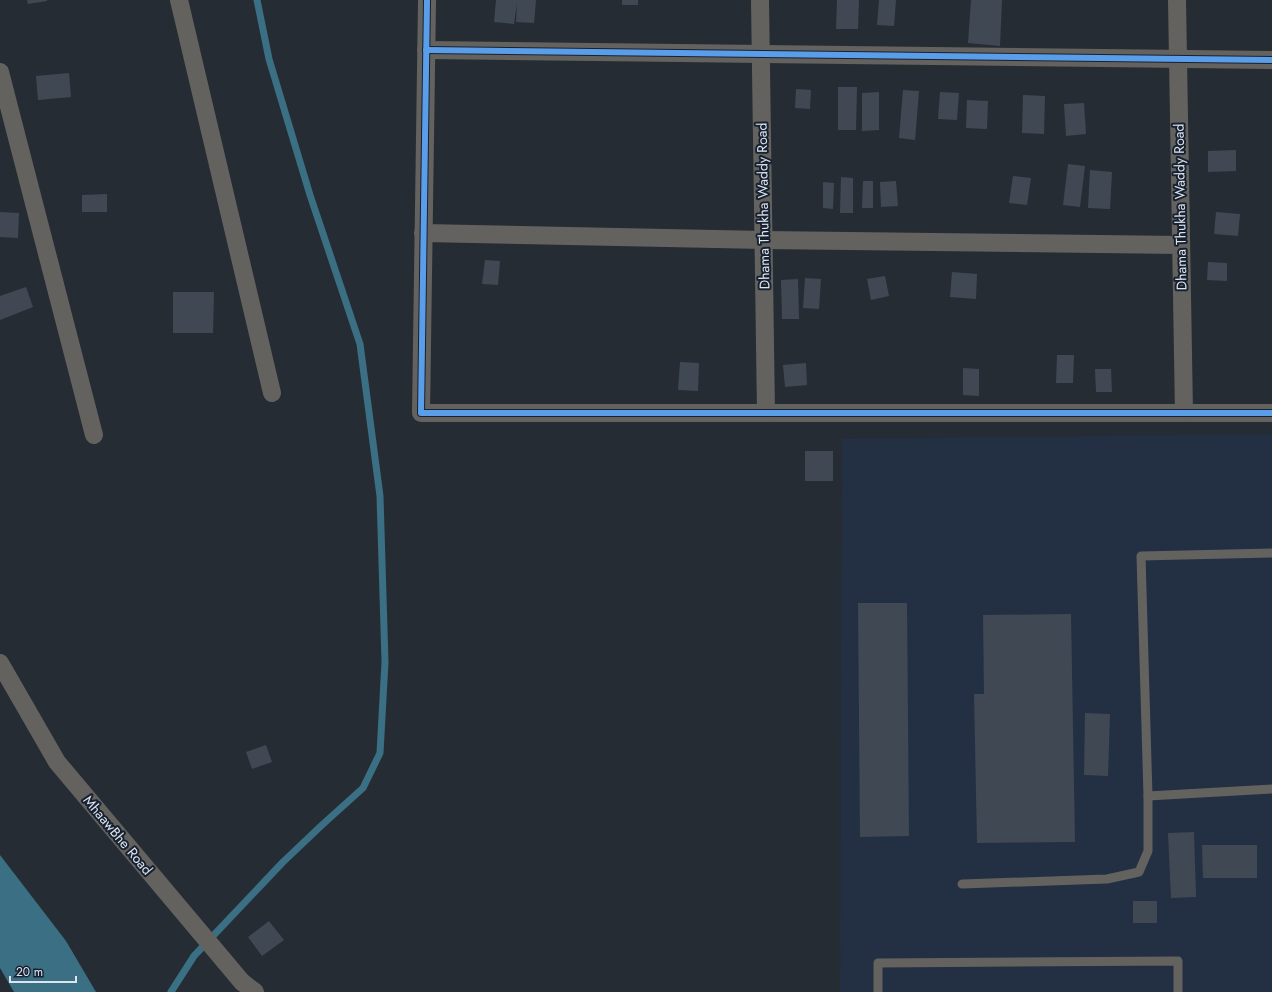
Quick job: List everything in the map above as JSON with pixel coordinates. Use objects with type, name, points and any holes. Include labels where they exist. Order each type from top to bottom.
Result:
[{"type":"street","points":[[179,0],[272,393]]},
{"type":"street","points":[[427,0],[421,413],[1272,413]]},
{"type":"street","name":"Dhama Thukha Waddy Road","points":[[760,0],[766,413]]},
{"type":"street","name":"Dhama Thukha Waddy Road","points":[[1176,0],[1184,413]]},
{"type":"street","points":[[426,50],[1272,60]]},
{"type":"street","points":[[0,72],[94,435]]},
{"type":"street","points":[[424,233],[1181,246]]},
{"type":"street","name":"MhaawBhe Road","points":[[0,663],[57,762],[242,982],[255,992]]},
{"type":"lane","points":[[962,884],[1106,879],[1139,872],[1148,851],[1148,796],[1141,556],[1272,553]]},
{"type":"lane","points":[[1148,796],[1272,789]]},
{"type":"lane","points":[[878,992],[878,962],[1178,961],[1178,992]]},
{"type":"shaded area","points":[[1272,434],[1272,992],[840,992],[842,439]]},
{"type":"shaded area","points":[[0,855],[66,941],[96,992],[14,992],[0,968]]},
{"type":"building","points":[[27,0],[47,0],[47,1],[28,4]]},
{"type":"building","points":[[496,0],[536,0],[534,23],[516,22],[517,3],[514,24],[494,22]]},
{"type":"building","points":[[622,0],[638,0],[638,5],[622,5]]},
{"type":"building","points":[[837,0],[859,0],[858,29],[836,29]]},
{"type":"building","points":[[879,0],[896,0],[894,26],[877,25]]},
{"type":"building","points":[[971,0],[1002,0],[1000,46],[968,43]]},
{"type":"building","points":[[69,73],[71,97],[38,100],[36,76]]},
{"type":"building","points":[[838,87],[857,87],[856,130],[838,130]]},
{"type":"building","points":[[796,89],[811,90],[810,109],[795,108]]},
{"type":"building","points":[[903,90],[919,91],[915,140],[899,138]]},
{"type":"building","points":[[879,92],[879,130],[862,131],[862,93]]},
{"type":"building","points":[[940,92],[959,93],[957,120],[938,119]]},
{"type":"building","points":[[1023,95],[1045,96],[1044,134],[1022,133]]},
{"type":"building","points":[[967,100],[988,101],[987,129],[966,128]]},
{"type":"building","points":[[1084,103],[1086,134],[1066,136],[1064,104]]},
{"type":"building","points":[[1236,150],[1236,171],[1208,172],[1208,151]]},
{"type":"building","points":[[1068,164],[1085,166],[1080,207],[1063,205]]},
{"type":"building","points":[[1090,170],[1112,172],[1110,209],[1088,208]]},
{"type":"building","points":[[1013,176],[1031,178],[1027,205],[1009,203]]},
{"type":"building","points":[[841,177],[853,178],[853,213],[840,213]]},
{"type":"building","points":[[863,181],[873,181],[873,208],[862,208]]},
{"type":"building","points":[[896,181],[898,206],[881,207],[880,182]]},
{"type":"building","points":[[823,182],[834,183],[833,209],[823,208]]},
{"type":"building","points":[[107,194],[107,212],[82,212],[82,195]]},
{"type":"building","points":[[0,212],[19,213],[18,238],[0,237]]},
{"type":"building","points":[[1216,212],[1240,214],[1238,236],[1214,234]]},
{"type":"building","points":[[485,260],[500,261],[498,285],[482,284]]},
{"type":"building","points":[[1208,262],[1227,263],[1227,281],[1207,280]]},
{"type":"building","points":[[952,272],[977,274],[976,299],[950,297]]},
{"type":"building","points":[[885,276],[889,296],[871,300],[867,279]]},
{"type":"building","points":[[805,278],[821,279],[819,309],[803,308]]},
{"type":"building","points":[[798,279],[799,319],[782,319],[781,280]]},
{"type":"building","points":[[26,287],[33,307],[0,320],[0,296]]},
{"type":"building","points":[[173,292],[214,292],[213,333],[173,333]]},
{"type":"building","points":[[1057,355],[1074,355],[1073,383],[1056,383]]},
{"type":"building","points":[[680,362],[699,363],[698,391],[678,390]]},
{"type":"building","points":[[806,363],[807,385],[785,387],[783,365]]},
{"type":"building","points":[[963,368],[979,369],[979,396],[963,395]]},
{"type":"building","points":[[1095,369],[1111,369],[1112,392],[1096,392]]},
{"type":"building","points":[[805,451],[833,451],[833,481],[805,481]]},
{"type":"building","points":[[858,603],[907,603],[909,836],[860,837]]},
{"type":"building","points":[[1071,614],[1075,842],[977,843],[974,694],[984,694],[983,615]]},
{"type":"building","points":[[1085,713],[1110,714],[1108,776],[1084,775]]},
{"type":"building","points":[[266,745],[272,762],[252,769],[246,752]]},
{"type":"building","points":[[1194,832],[1196,897],[1171,898],[1168,833]]},
{"type":"building","points":[[1202,845],[1257,845],[1257,878],[1203,878]]},
{"type":"building","points":[[1133,901],[1157,901],[1157,923],[1133,923]]},
{"type":"building","points":[[269,921],[284,940],[262,956],[248,937]]},
{"type":"waterway","points":[[171,992],[194,956],[283,862],[363,788],[380,753],[385,662],[380,496],[360,344],[310,195],[269,59],[257,0]]},
{"type":"cycle path","points":[[427,0],[421,413],[1272,413]]},
{"type":"cycle path","points":[[426,50],[1272,60]]}]
